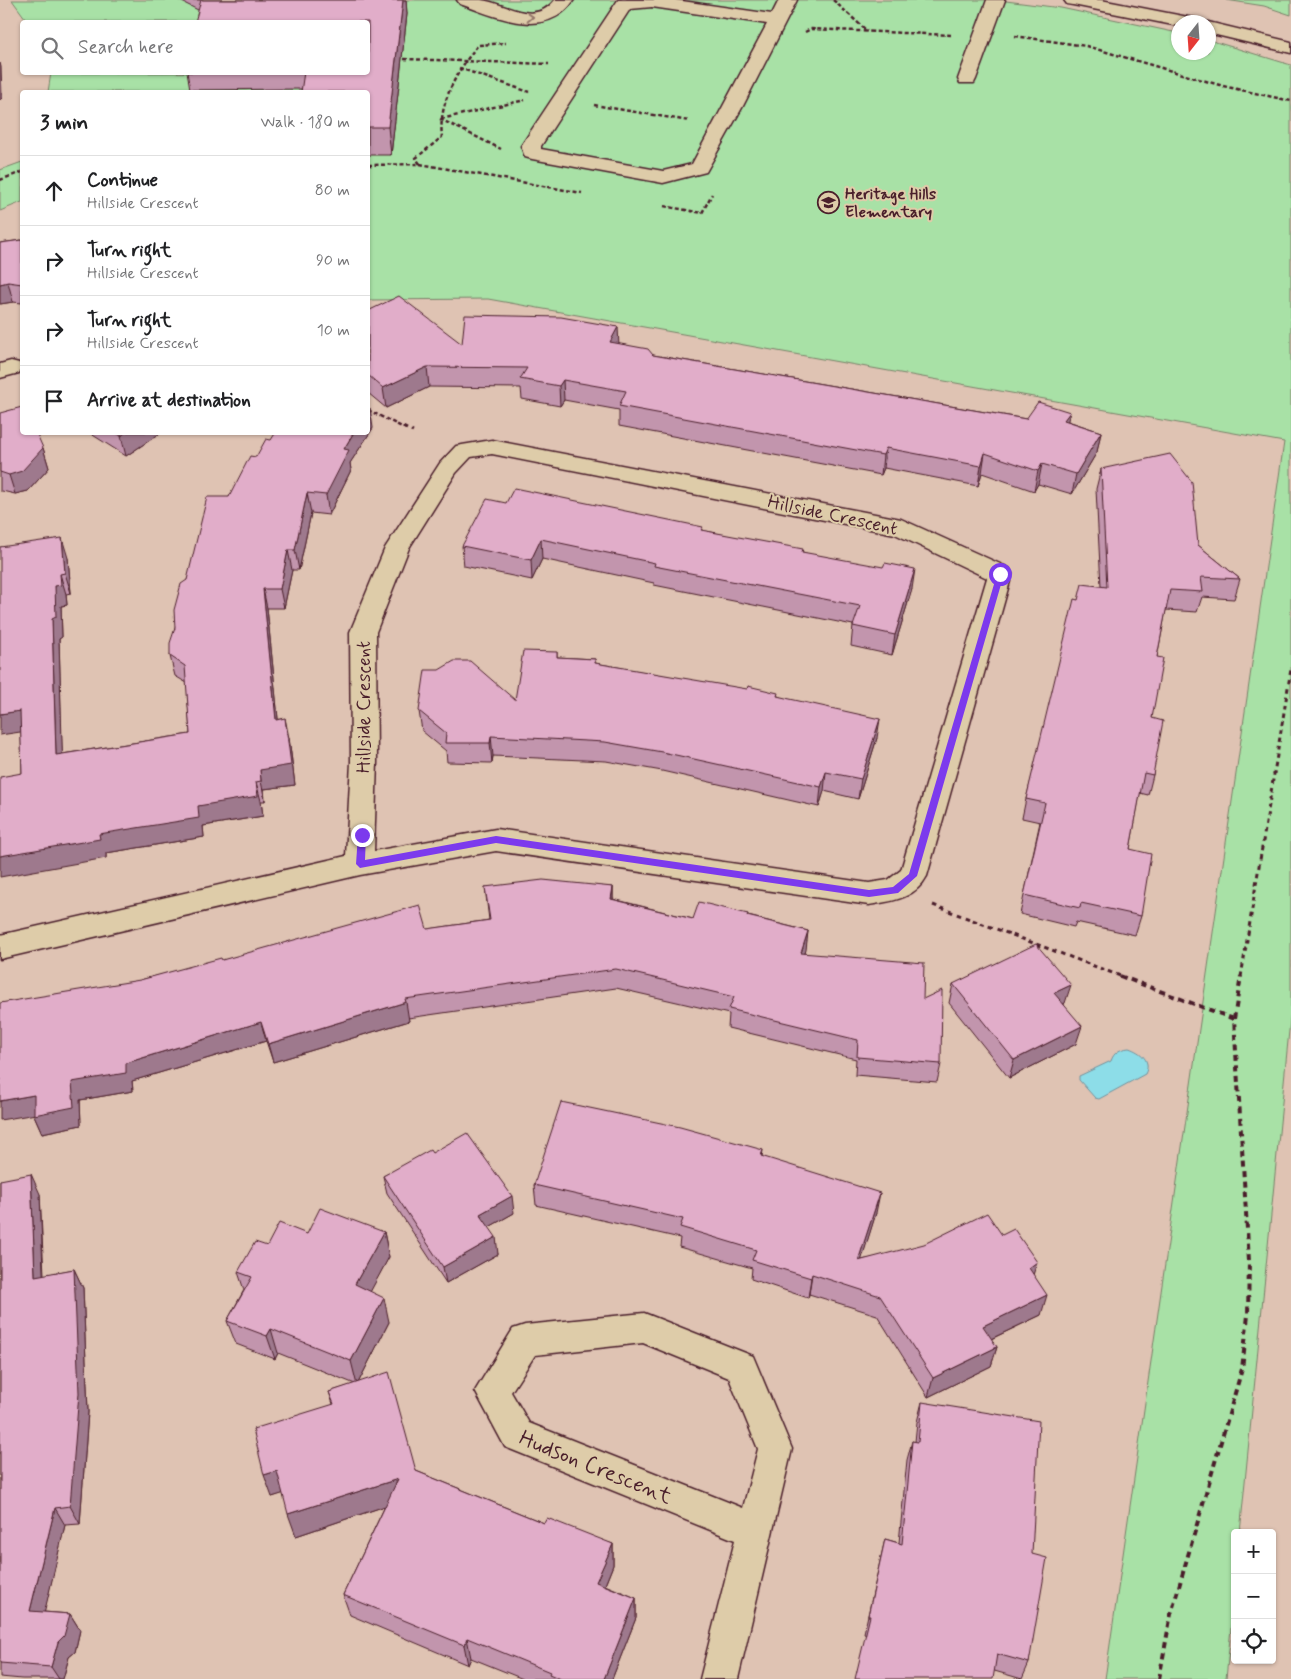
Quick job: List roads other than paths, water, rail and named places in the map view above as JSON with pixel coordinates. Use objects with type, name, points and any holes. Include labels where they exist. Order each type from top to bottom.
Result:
[{"type":"street","points":[[466,0],[500,12],[527,18],[552,14],[565,0]]},
{"type":"street","points":[[778,20],[652,2],[624,4],[531,146],[532,152],[663,177],[699,168],[724,127],[778,20],[788,0]]},
{"type":"street","points":[[967,79],[996,0]]},
{"type":"street","points":[[1074,0],[1171,19]]},
{"type":"street","points":[[1216,30],[1291,48]]},
{"type":"street","name":"Hillside Crescent","points":[[492,447],[901,527],[1000,574],[913,876],[895,890],[869,894],[496,840],[360,864],[364,762],[363,632],[397,548],[448,468],[464,451],[492,447]]},
{"type":"street","points":[[0,947],[360,864]]},
{"type":"street","name":"Hudson Crescent","points":[[719,1679],[756,1531],[775,1450],[741,1366],[644,1328],[525,1340],[492,1391],[517,1435],[756,1531]]},
{"type":"water","points":[[1129,1048],[1138,1052],[1146,1061],[1147,1069],[1145,1074],[1099,1099],[1095,1098],[1079,1080],[1079,1076],[1111,1061],[1118,1052]]},
{"type":"place","name":"Heritage Hills Elementary","points":[[829,202]]}]
